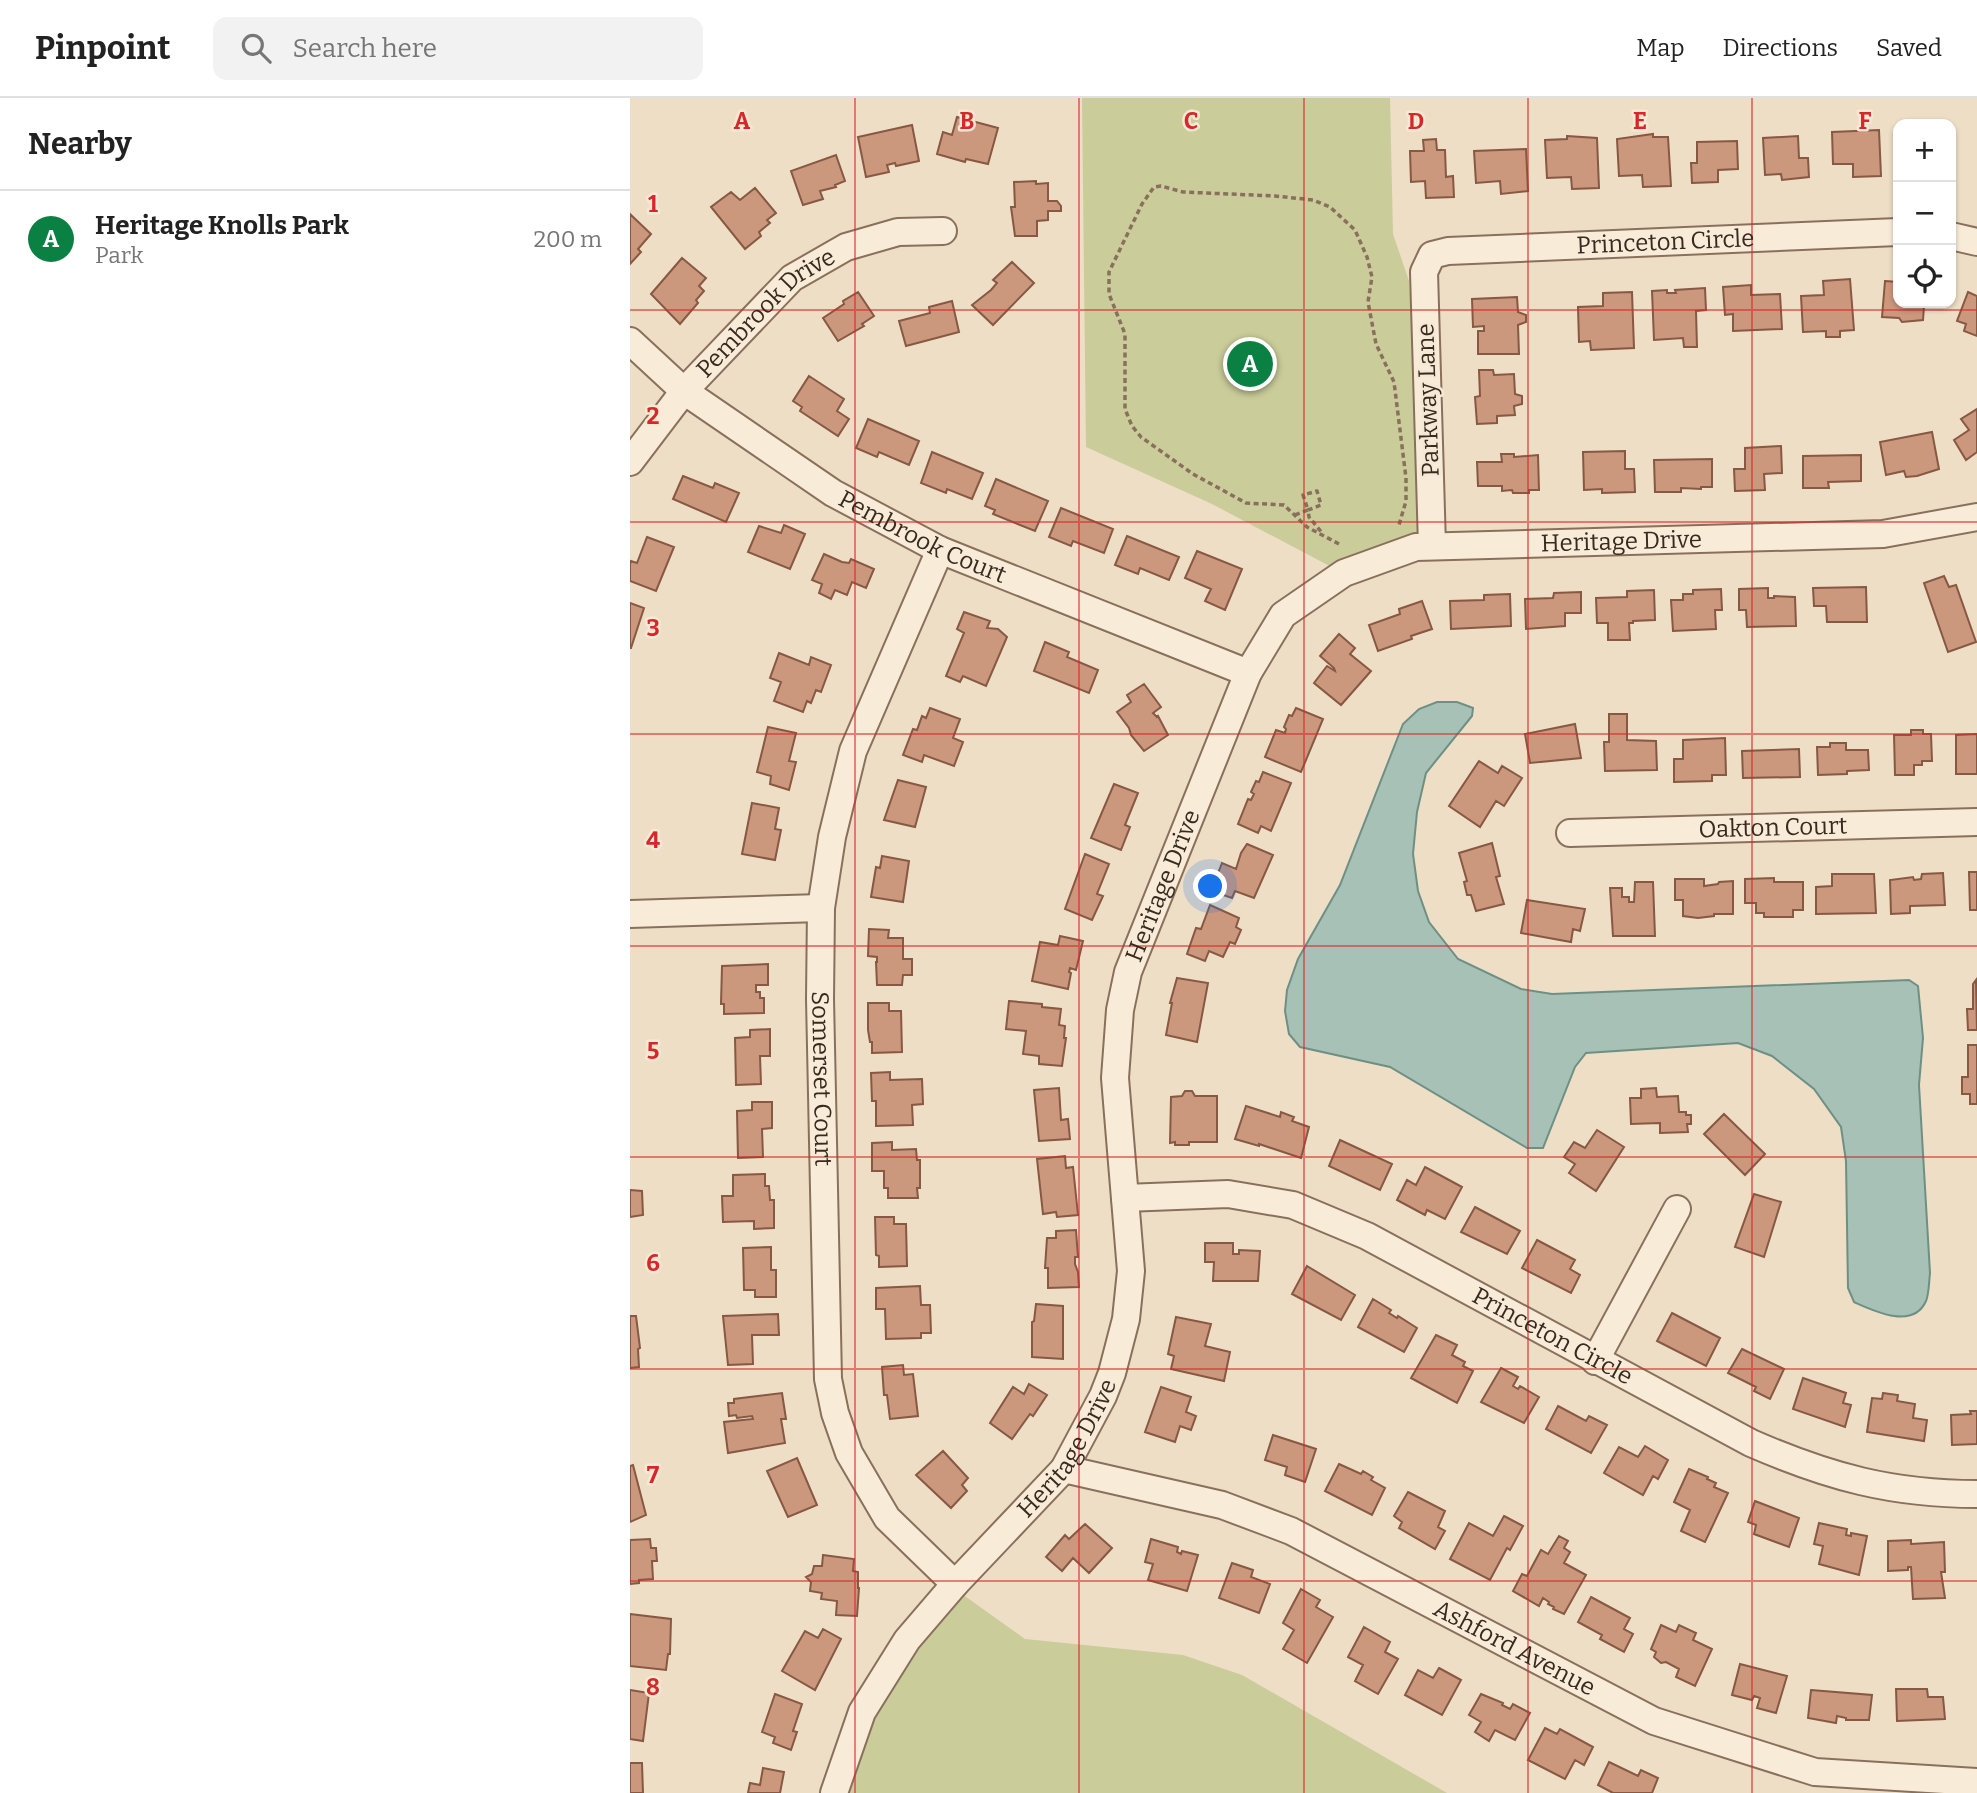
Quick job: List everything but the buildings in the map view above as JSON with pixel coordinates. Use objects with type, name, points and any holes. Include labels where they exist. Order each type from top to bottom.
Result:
[{"type":"street","name":"Pembrook Drive","points":[[630,461],[684,391],[792,278],[846,247],[898,232],[943,231]]},
{"type":"street","name":"Princeton Circle","points":[[1432,255],[1462,251],[1893,232]]},
{"type":"street","points":[[1956,237],[1977,242]]},
{"type":"street","name":"Parkway Lane","points":[[1432,255],[1424,272],[1432,546]]},
{"type":"street","name":"Pembrook Court","points":[[630,341],[684,391],[834,493],[940,550],[1248,673]]},
{"type":"street","name":"Heritage Drive","points":[[834,1793],[862,1712],[907,1640],[1064,1469],[1103,1396],[1112,1373],[1123,1335],[1131,1271],[1115,1099],[1115,1059],[1120,1010],[1128,972],[1248,673],[1283,615],[1344,573],[1416,547],[1884,534],[1977,517]]},
{"type":"street","name":"Somerset Court","points":[[940,550],[853,751],[832,837],[821,908],[821,1026],[828,1379],[831,1396],[849,1453],[887,1518],[956,1584]]},
{"type":"street","name":"Oakton Court","points":[[1570,833],[1977,822]]},
{"type":"street","points":[[630,914],[821,908]]},
{"type":"street","name":"Princeton Circle","points":[[1125,1198],[1228,1194],[1293,1205],[1367,1236],[1595,1361],[1751,1443],[1801,1465],[1850,1480],[1898,1489],[1937,1494],[1977,1494]]},
{"type":"street","points":[[1595,1361],[1677,1209]]},
{"type":"street","name":"Ashford Avenue","points":[[1064,1469],[1222,1505],[1292,1531],[1654,1721],[1815,1772],[1977,1782]]},
{"type":"path","points":[[1339,544],[1307,527],[1284,505],[1246,503],[1193,474],[1141,437],[1127,416],[1125,334],[1109,294],[1109,272],[1142,204],[1154,187],[1161,186],[1183,192],[1313,200],[1330,207],[1355,230],[1367,257],[1372,277],[1368,302],[1376,344],[1394,382],[1406,478],[1406,500],[1399,525]]},
{"type":"path","points":[[1295,515],[1308,510],[1321,505],[1317,491],[1303,495],[1308,510],[1313,522],[1323,534]]},
{"type":"green space","points":[[1082,98],[1390,98],[1393,234],[1409,281],[1429,543],[1337,570],[1212,504],[1086,447]]},
{"type":"green space","points":[[962,1594],[1025,1639],[1183,1655],[1242,1675],[1447,1793],[848,1793],[865,1739],[890,1688],[915,1648]]},
{"type":"shaded area","points":[[1437,702],[1457,702],[1473,708],[1472,716],[1426,773],[1417,812],[1413,854],[1418,891],[1429,922],[1458,959],[1521,989],[1552,994],[1909,980],[1918,986],[1923,1038],[1919,1085],[1930,1273],[1927,1298],[1920,1310],[1912,1315],[1893,1316],[1854,1302],[1848,1288],[1846,1161],[1841,1127],[1814,1089],[1772,1056],[1738,1043],[1586,1053],[1575,1067],[1543,1148],[1527,1148],[1390,1067],[1300,1047],[1289,1034],[1285,1011],[1287,990],[1298,959],[1340,885],[1403,724],[1419,709]]},
{"type":"place","name":"Heritage Knolls Park","points":[[1250,364]]}]
